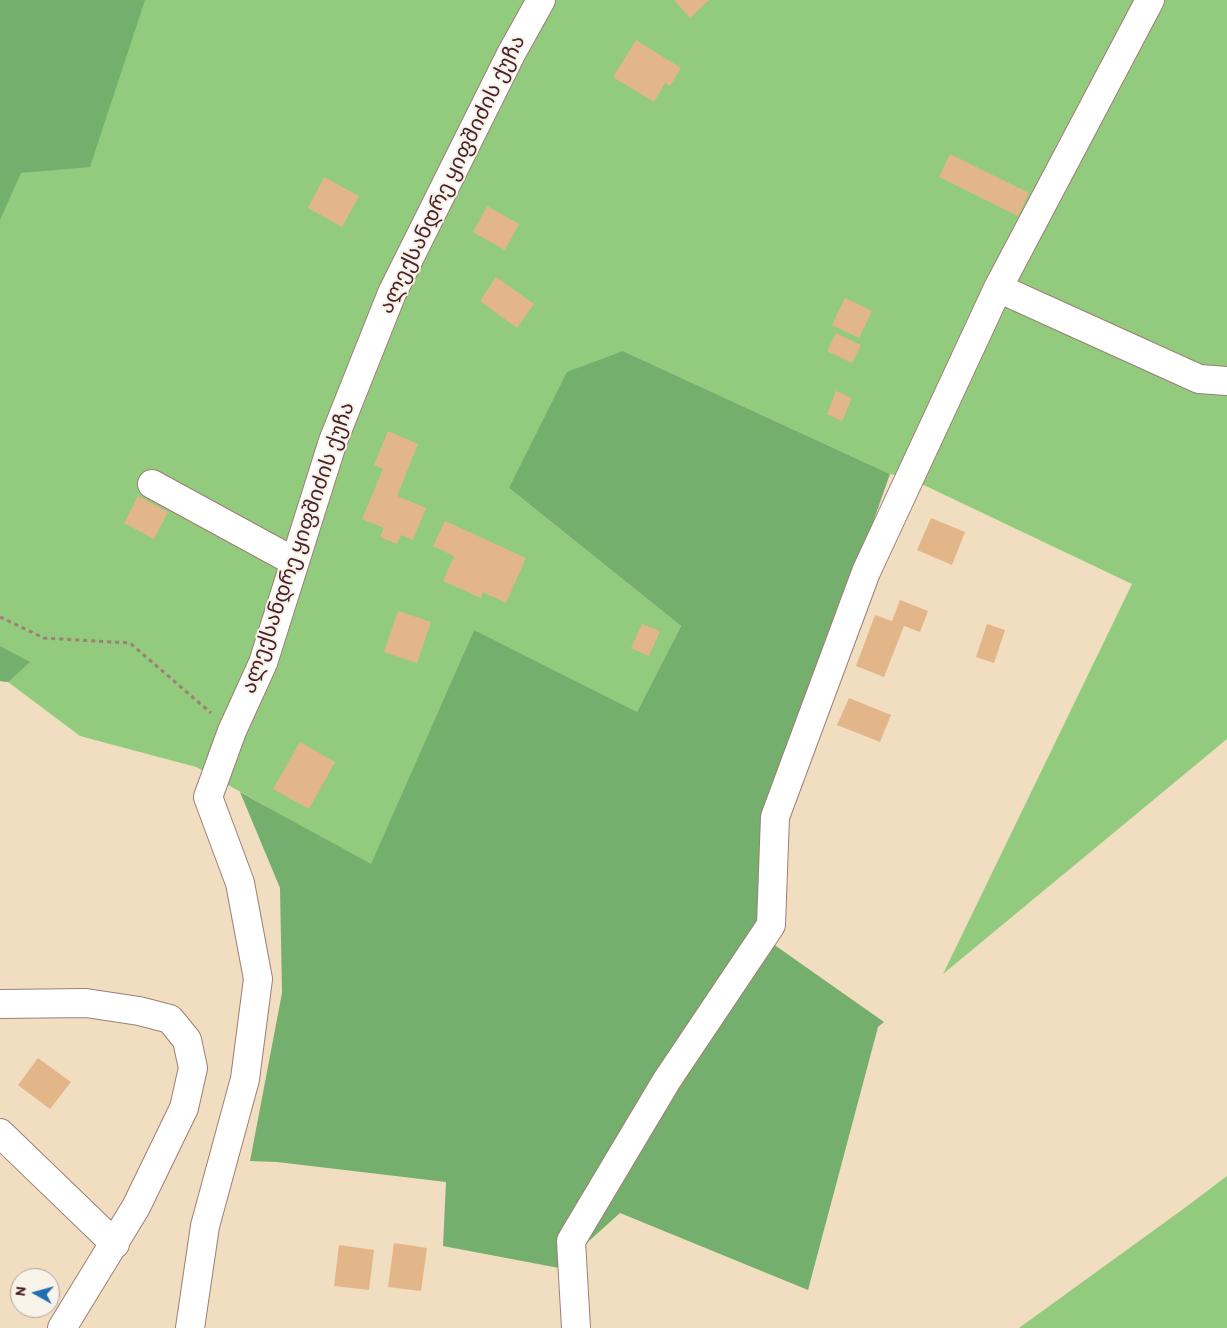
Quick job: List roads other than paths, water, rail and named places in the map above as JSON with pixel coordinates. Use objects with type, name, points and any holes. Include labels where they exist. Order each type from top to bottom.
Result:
[{"type":"street","name":"ალექსანდრე ყიფშიძის ქუჩა","points":[[190,1328],[206,1226],[245,1079],[258,978],[240,882],[208,797],[232,731],[264,663],[333,441],[392,293],[511,54],[541,0]]},
{"type":"street","points":[[576,1328],[571,1241],[666,1080],[772,925],[776,817],[866,572],[998,288],[1150,0]]},
{"type":"street","points":[[998,288],[1200,379],[1227,381]]},
{"type":"street","points":[[152,484],[295,562]]},
{"type":"street","points":[[0,1004],[86,1003],[139,1011],[170,1019],[187,1040],[193,1068],[184,1108],[136,1207],[62,1328]]},
{"type":"street","points":[[0,1134],[115,1244]]}]
